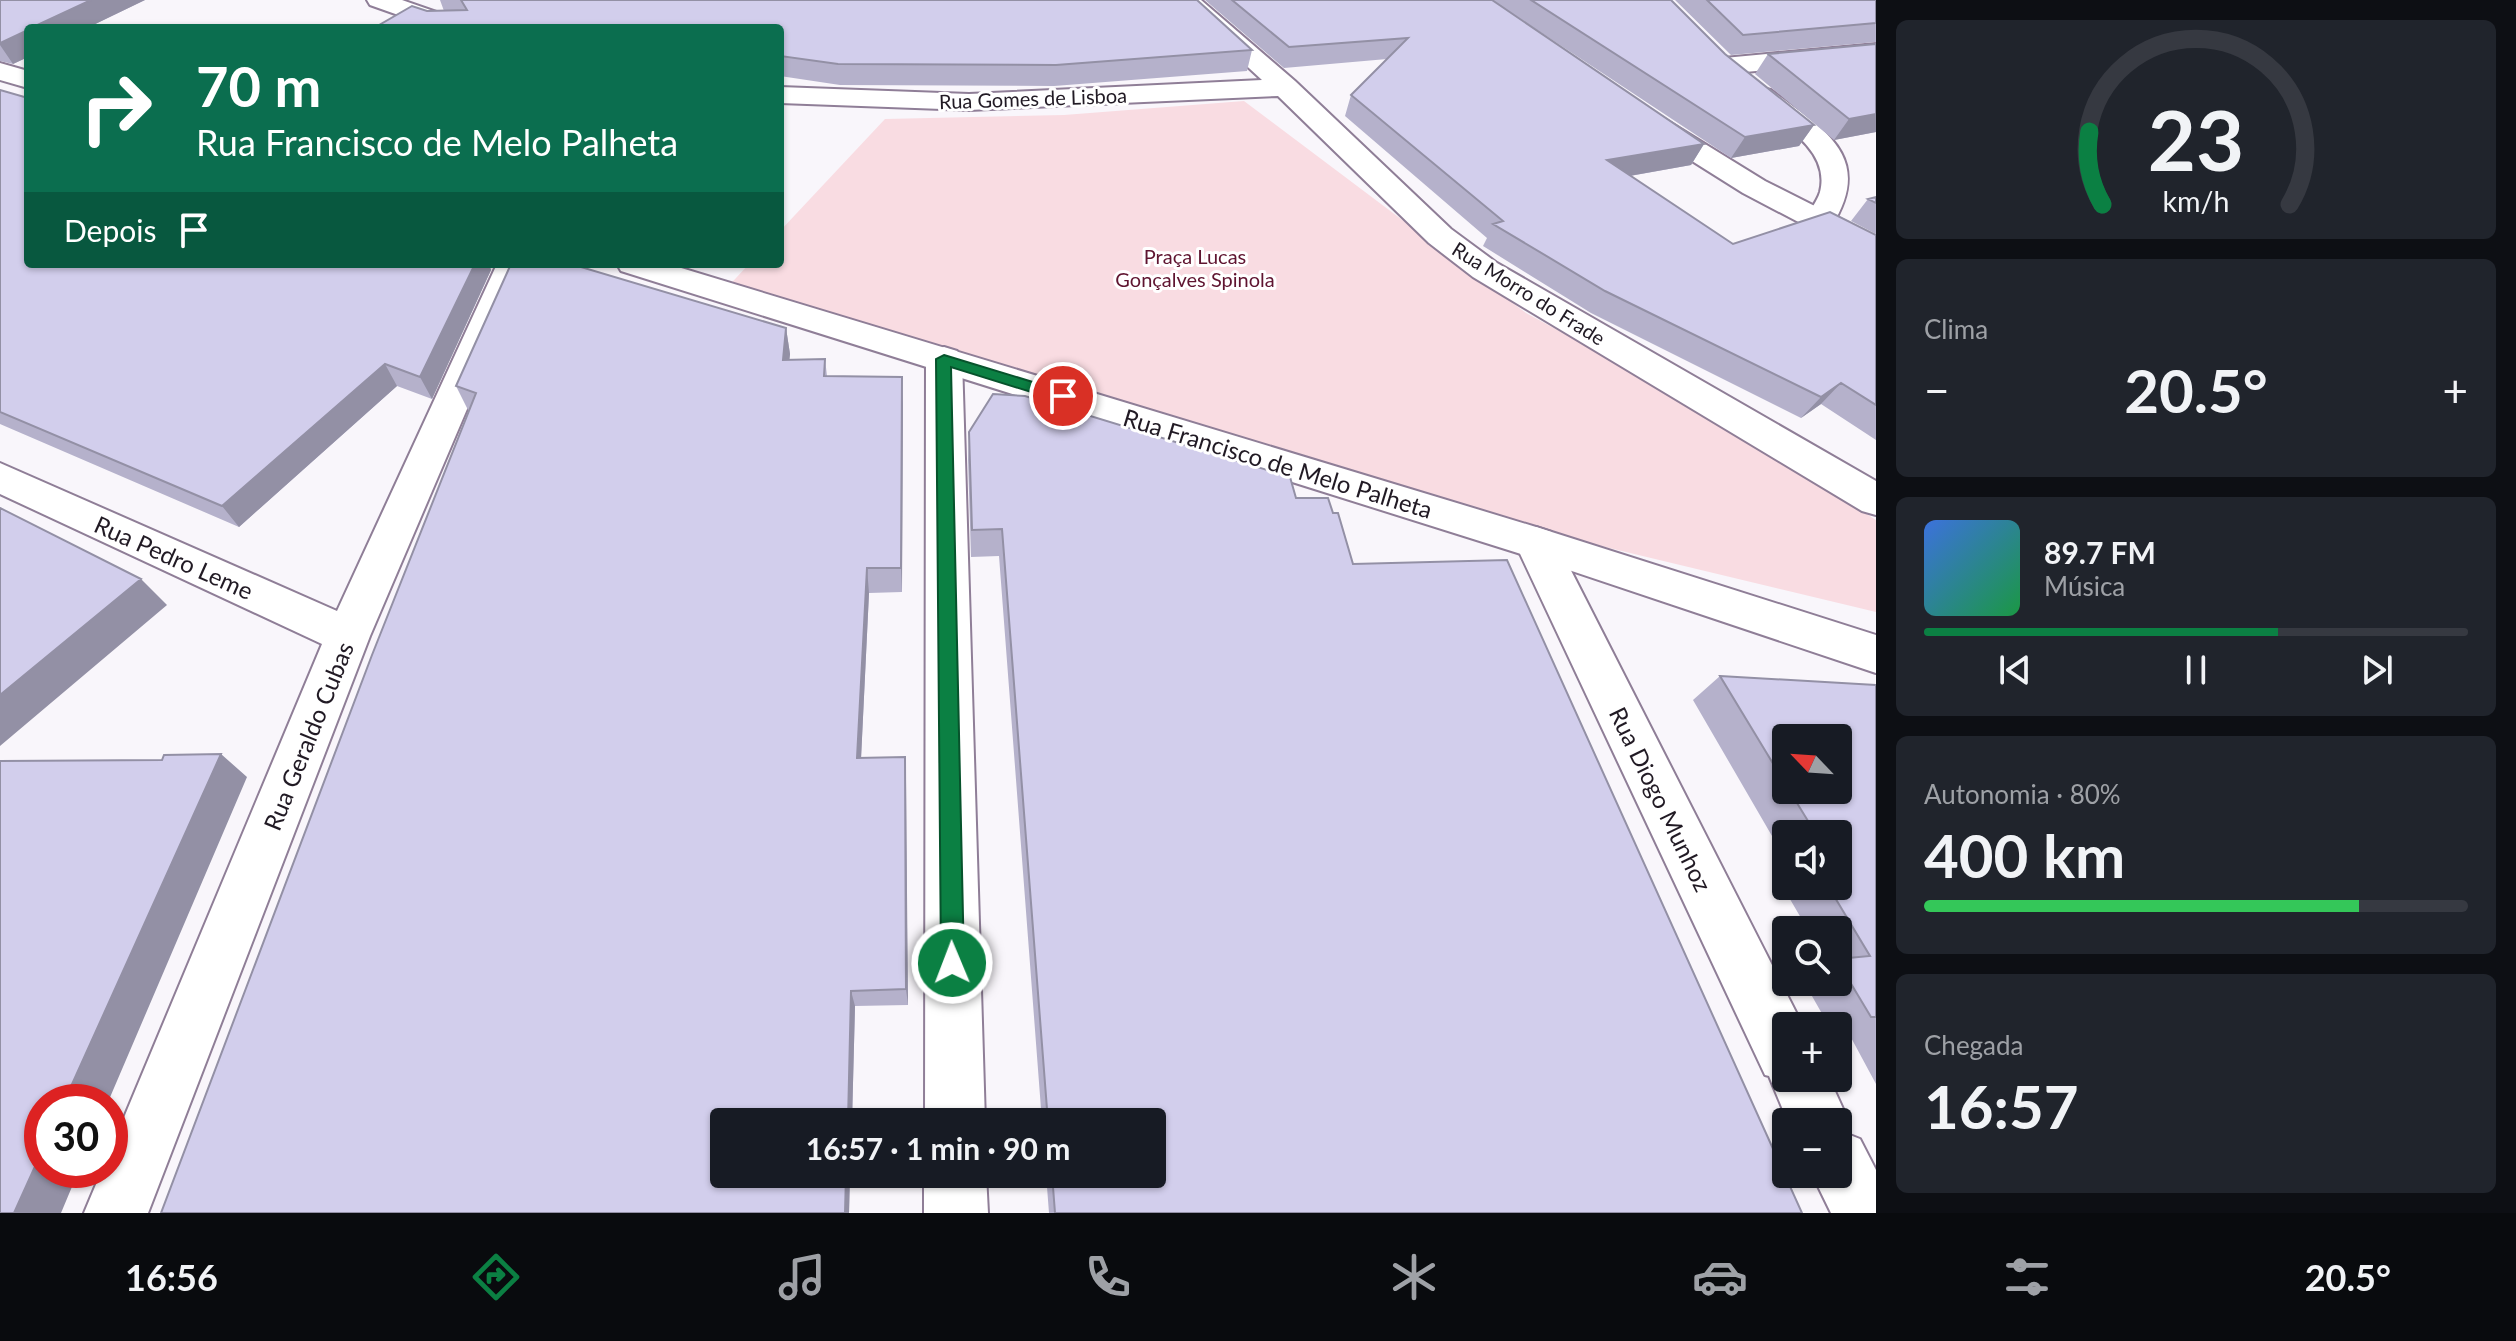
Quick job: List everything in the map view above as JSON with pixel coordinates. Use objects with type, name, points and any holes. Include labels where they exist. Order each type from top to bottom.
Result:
[{"type":"street","points":[[379,0],[448,24]]},
{"type":"street","name":"Rua Morro do Frade","points":[[1187,0],[1285,87],[1440,236],[1485,270],[1876,500]]},
{"type":"street","points":[[1701,44],[1830,153],[1835,169],[1835,191],[1820,220]]},
{"type":"street","points":[[1724,66],[1876,52]]},
{"type":"street","points":[[0,71],[24,79]]},
{"type":"street","name":"Rua Gomes de Lisboa","points":[[784,95],[827,99],[1024,102],[1285,87]]},
{"type":"street","points":[[1620,103],[1754,187],[1876,250]]},
{"type":"street","name":"Rua Geraldo Cubas","points":[[116,1213],[348,636],[511,268]]},
{"type":"street","name":"Rua Francisco de Melo Palheta","points":[[646,268],[1536,543],[1876,654]]},
{"type":"street","points":[[944,359],[955,1108]]},
{"type":"street","name":"Rua Pedro Leme","points":[[0,477],[348,636]]},
{"type":"street","name":"Rua Diogo Munhoz","points":[[1536,543],[1772,1025]]},
{"type":"street","points":[[955,1188],[956,1213]]},
{"type":"street","points":[[1852,1188],[1864,1213]]},
{"type":"green space","name":"Praça Lucas Gonçalves Spinola","points":[[1244,101],[1526,313],[1711,413],[1876,520],[1876,612],[1363,489],[723,292],[745,268],[784,268],[784,227],[885,119],[1064,115]]},
{"type":"building","points":[[0,0],[91,0],[40,24],[24,24],[24,32],[0,43]]},
{"type":"building","points":[[461,0],[1197,0],[1252,50],[1056,65],[838,64],[784,57],[784,24],[381,24],[412,6],[427,11],[467,10]]},
{"type":"building","points":[[1232,0],[1492,0],[1704,144],[1607,160],[1733,244],[1830,212],[1876,235],[1876,405],[1841,383],[1821,397],[1605,291],[1493,224],[1503,221],[1351,95],[1408,38],[1289,47]]},
{"type":"building","points":[[1531,0],[1671,0],[1725,54],[1814,125],[1745,137]]},
{"type":"building","points":[[1707,0],[1876,0],[1876,23],[1743,35]]},
{"type":"building","points":[[1876,44],[1876,114],[1849,119],[1768,54]]},
{"type":"building","points":[[0,90],[24,97],[24,268],[473,268],[420,377],[385,364],[222,506],[0,412]]},
{"type":"building","points":[[509,268],[584,268],[786,328],[783,360],[825,359],[824,376],[902,377],[901,568],[867,568],[857,758],[905,757],[906,989],[851,991],[848,1108],[710,1108],[710,1188],[846,1188],[845,1213],[161,1213],[372,655],[476,393],[456,386]]},
{"type":"building","points":[[993,394],[1025,396],[1290,477],[1296,498],[1328,498],[1333,513],[1338,513],[1353,564],[1507,560],[1772,1147],[1772,1188],[1791,1188],[1802,1213],[1055,1213],[1053,1188],[1166,1188],[1166,1108],[1047,1108],[1002,529],[972,530],[969,432]]},
{"type":"building","points":[[0,508],[141,579],[0,695]]},
{"type":"building","points":[[1720,676],[1876,685],[1876,1017],[1871,1017],[1852,985],[1852,958],[1870,956],[1852,926],[1852,916],[1846,916],[1836,900],[1852,900],[1852,820],[1807,820],[1798,804],[1852,804],[1852,724],[1772,724],[1772,762]]},
{"type":"building","points":[[221,754],[72,1084],[24,1084],[25,1188],[14,1213],[0,1213],[0,761],[162,760],[164,755]]},
{"type":"route","points":[[952,963],[944,359],[1063,396]]}]
